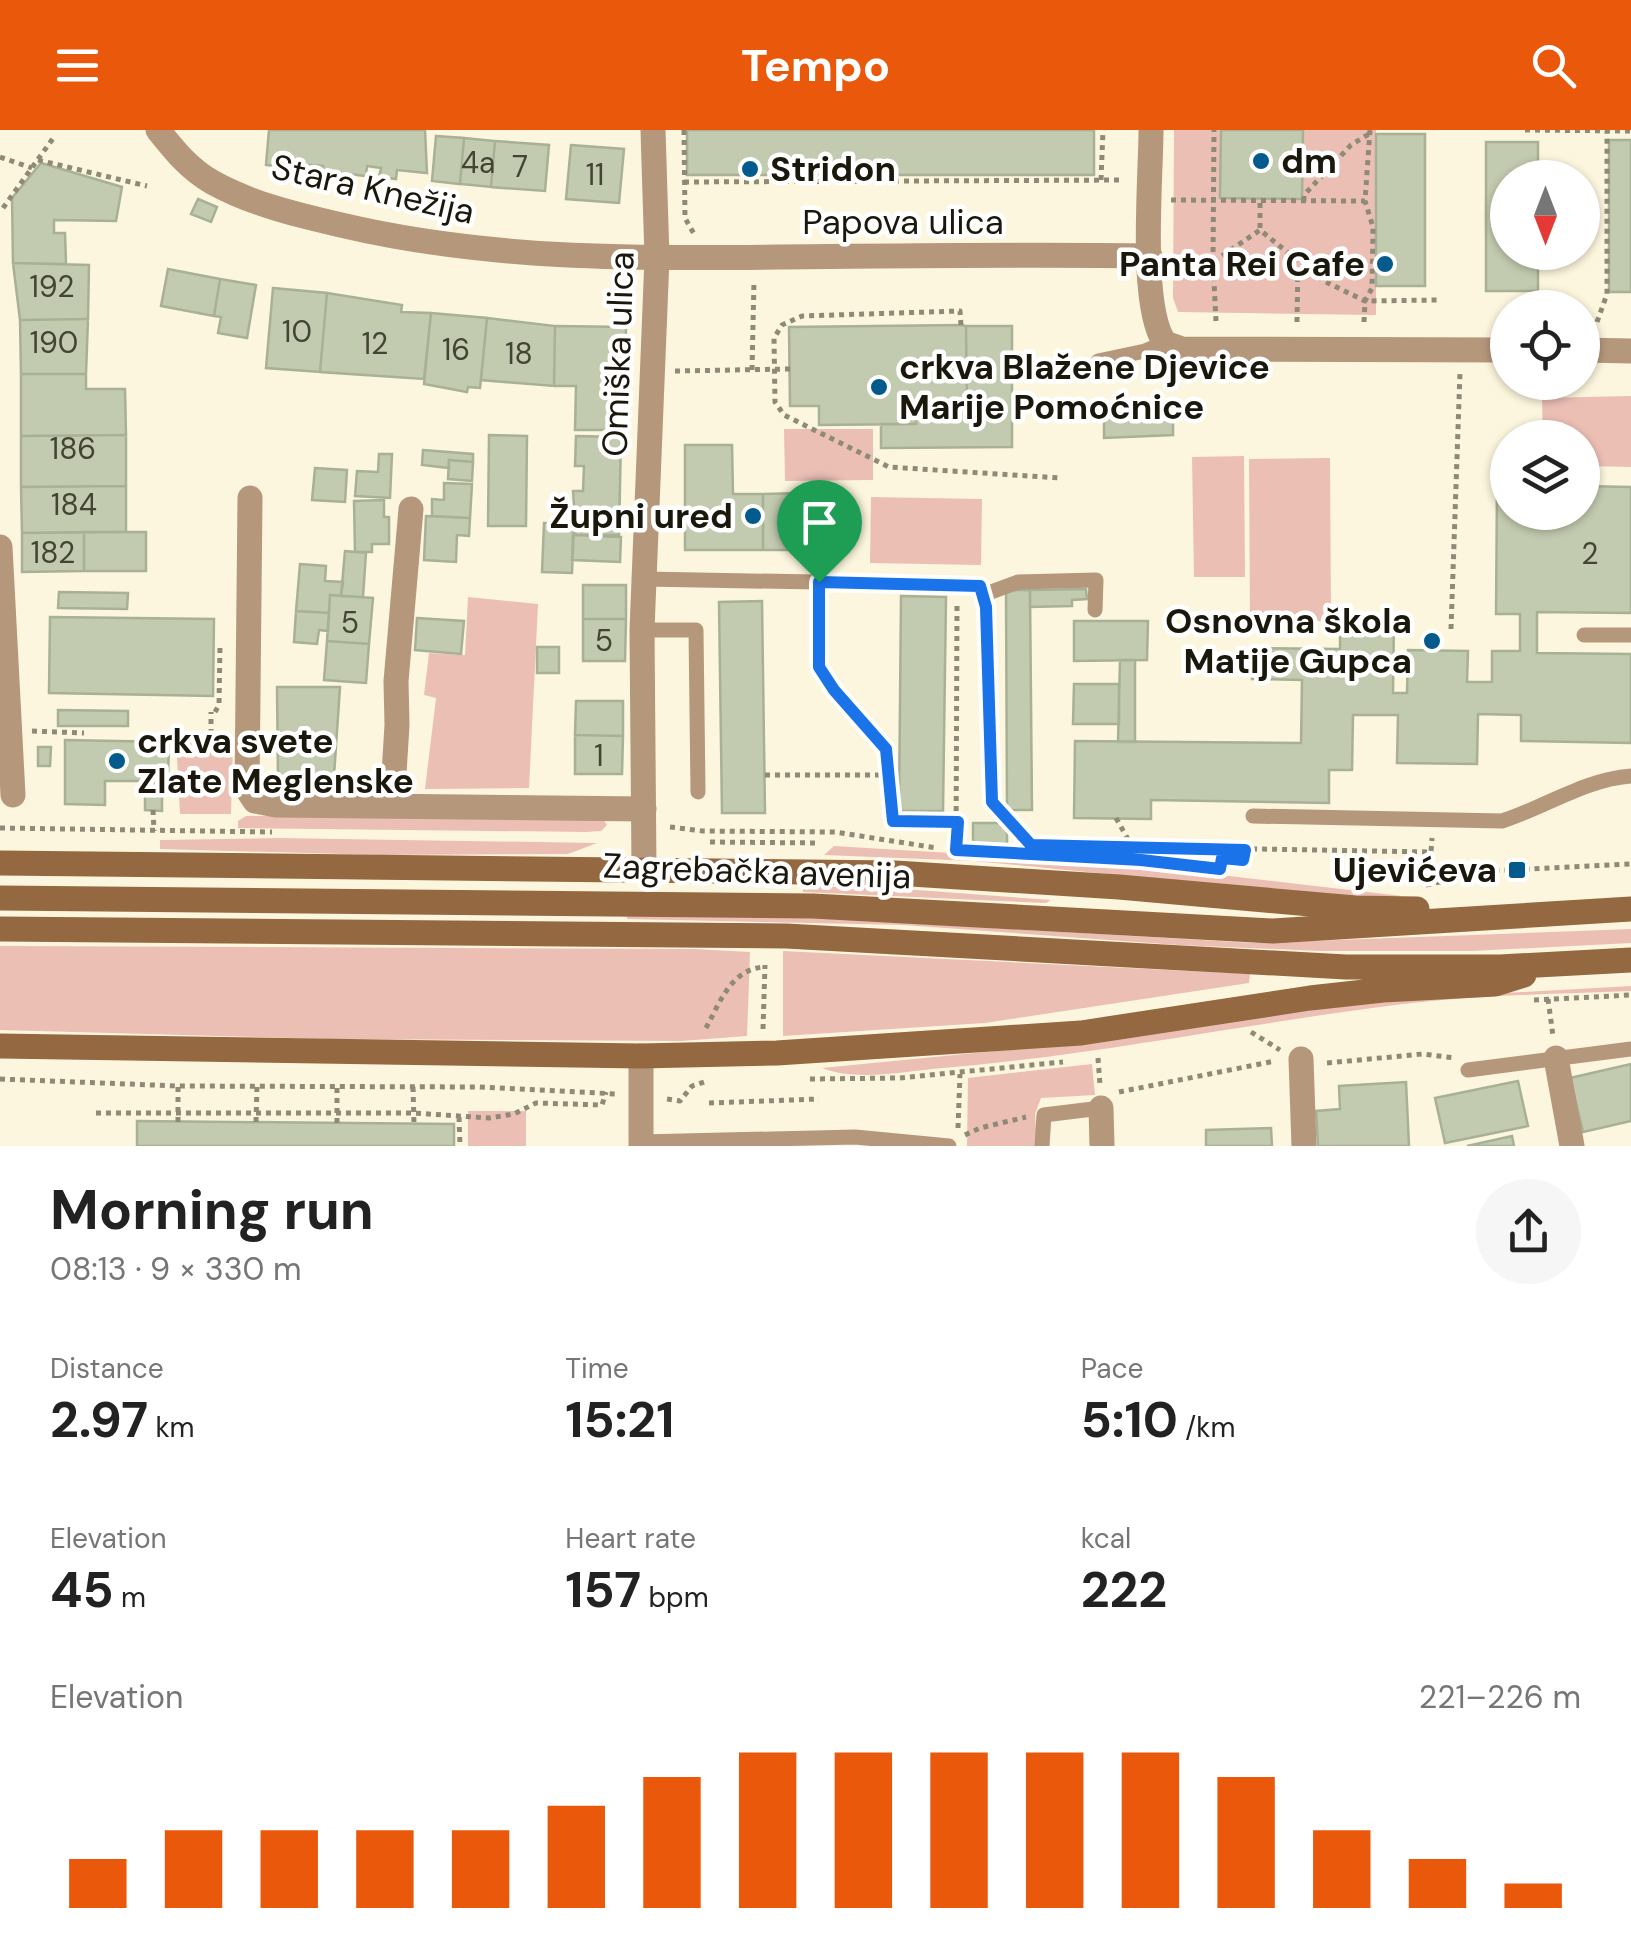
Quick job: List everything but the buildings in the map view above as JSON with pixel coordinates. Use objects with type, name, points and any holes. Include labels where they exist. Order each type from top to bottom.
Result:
[{"type":"main road","points":[[0,863],[895,873],[1318,906],[1444,910],[1501,918]]},
{"type":"main road","name":"Zagrebačka avenija","points":[[0,898],[813,906],[1273,931],[1631,909]]},
{"type":"main road","name":"Zagrebačka avenija","points":[[0,929],[786,936],[966,943],[1270,964],[1423,968],[1631,960]]},
{"type":"main road","points":[[0,1046],[640,1056],[778,1053],[1081,1033],[1328,996],[1495,984],[1557,964]]},
{"type":"street","name":"Stara Knežija","points":[[158,130],[186,163],[211,181],[302,216],[434,244],[657,258]]},
{"type":"street","name":"Omiška ulica","points":[[644,868],[653,817],[642,630],[657,258],[652,130]]},
{"type":"street","points":[[1152,130],[1150,256],[1154,321],[1165,343],[1182,350],[1490,350]]},
{"type":"street","name":"Papova ulica","points":[[657,258],[1150,256]]},
{"type":"street","points":[[1600,350],[1631,351]]},
{"type":"street","name":"Zagrebačka avenija","points":[[250,498],[247,790],[255,801],[276,806],[392,806],[653,817]]},
{"type":"street","points":[[392,806],[396,680],[412,509]]},
{"type":"street","points":[[0,547],[13,795]]},
{"type":"street","points":[[640,1056],[641,1144]]},
{"type":"street","points":[[1556,1058],[1572,1146]]},
{"type":"street","points":[[1298,1060],[1304,1146]]},
{"type":"street","points":[[1102,1146],[1105,1101]]},
{"type":"lane","points":[[1098,361],[1165,343]]},
{"type":"lane","points":[[645,579],[980,586],[986,607],[992,802]]},
{"type":"lane","points":[[983,595],[1018,582],[1096,580],[1094,610]]},
{"type":"lane","points":[[819,582],[819,667]]},
{"type":"lane","points":[[642,630],[696,630],[698,792]]},
{"type":"lane","points":[[1584,634],[1631,634]]},
{"type":"lane","points":[[1253,816],[1502,821],[1582,786],[1606,778],[1631,776]]},
{"type":"lane","points":[[1468,1070],[1631,1049]]},
{"type":"lane","points":[[1042,1146],[1044,1115],[1105,1101]]},
{"type":"lane","points":[[641,1144],[856,1137],[953,1142]]},
{"type":"path","points":[[684,130],[685,218],[691,232],[701,240]]},
{"type":"path","points":[[1101,180],[1103,130]]},
{"type":"path","points":[[1214,130],[1216,321]]},
{"type":"path","points":[[1525,130],[1631,131]]},
{"type":"path","points":[[1600,314],[1607,294],[1607,131]]},
{"type":"path","points":[[1364,322],[1365,301],[1372,288],[1372,227],[1365,201],[1370,132]]},
{"type":"path","points":[[1304,201],[1304,194],[1370,132]]},
{"type":"path","points":[[3,208],[54,138]]},
{"type":"path","points":[[0,157],[32,168]]},
{"type":"path","points":[[38,160],[147,186]]},
{"type":"path","points":[[684,182],[1136,180]]},
{"type":"path","points":[[1174,200],[1365,201]]},
{"type":"path","points":[[1260,202],[1260,230],[1322,280],[1365,301],[1438,300]]},
{"type":"path","points":[[1214,262],[1260,230]]},
{"type":"path","points":[[1297,322],[1298,262]]},
{"type":"path","points":[[752,371],[754,278]]},
{"type":"path","points":[[961,325],[960,310],[802,316],[782,325],[774,338],[775,402],[784,415],[889,467],[1060,478]]},
{"type":"path","points":[[673,371],[790,368]]},
{"type":"path","points":[[1451,629],[1460,369]]},
{"type":"path","points":[[653,817],[687,830],[835,832],[956,850],[957,593]]},
{"type":"path","points":[[210,754],[213,712],[218,705],[220,638]]},
{"type":"path","points":[[819,667],[886,749],[893,821],[958,822]]},
{"type":"path","points":[[26,731],[84,733]]},
{"type":"path","points":[[765,775],[888,775]]},
{"type":"path","points":[[992,802],[1031,845],[1432,852]]},
{"type":"path","points":[[153,810],[154,831]]},
{"type":"path","points":[[1116,818],[1129,848]]},
{"type":"path","points":[[1432,820],[1432,884]]},
{"type":"path","points":[[710,842],[819,843]]},
{"type":"path","points":[[1204,850],[1203,856],[1243,860],[1245,850]]},
{"type":"path","points":[[1115,858],[1172,864]]},
{"type":"path","points":[[1220,869],[1222,858]]},
{"type":"path","points":[[1420,887],[1492,871],[1631,864]]},
{"type":"path","points":[[702,1036],[736,977],[746,969],[766,964],[763,1015]]},
{"type":"path","points":[[1548,999],[1556,1058]]},
{"type":"path","points":[[1252,1032],[1298,1060]]},
{"type":"path","points":[[1105,1101],[1298,1060],[1435,1054],[1461,1061],[1468,1070]]},
{"type":"path","points":[[960,1074],[960,1108]]},
{"type":"path","points":[[0,1078],[178,1086],[413,1086],[616,1094]]},
{"type":"path","points":[[178,1086],[178,1122]]},
{"type":"path","points":[[256,1122],[257,1086]]},
{"type":"path","points":[[337,1123],[338,1086]]},
{"type":"path","points":[[413,1086],[414,1124]]},
{"type":"path","points":[[96,1114],[337,1113],[488,1118],[514,1114],[536,1103],[602,1105],[606,1092]]},
{"type":"path","points":[[709,1103],[763,1098],[819,1099]]},
{"type":"path","points":[[953,1142],[980,1128],[1044,1115]]},
{"type":"path","points":[[460,1116],[460,1146]]},
{"type":"shaded area","points":[[1174,130],[1221,130],[1220,198],[1301,199],[1303,130],[1376,130],[1376,315],[1178,312],[1173,298]]},
{"type":"shaded area","points":[[1631,396],[1631,467],[1600,466],[1600,420],[1543,420],[1542,400],[1600,400],[1600,397]]},
{"type":"shaded area","points":[[784,429],[873,429],[873,480],[785,481]]},
{"type":"shaded area","points":[[1244,456],[1245,577],[1194,577],[1192,457]]},
{"type":"shaded area","points":[[1330,458],[1331,621],[1250,622],[1249,459]]},
{"type":"shaded area","points":[[871,497],[982,499],[981,565],[870,563]]},
{"type":"shaded area","points":[[468,597],[538,604],[529,788],[425,789],[436,698],[424,695],[429,653],[465,655]]},
{"type":"shaded area","points":[[176,738],[233,741],[231,814],[180,814]]},
{"type":"shaded area","points":[[246,816],[603,819],[607,825],[601,831],[586,832],[238,828],[238,821]]},
{"type":"shaded area","points":[[160,840],[597,843],[568,854],[379,855],[160,849]]},
{"type":"shaded area","points":[[834,846],[1118,863],[1402,896],[1362,899],[974,861],[824,855]]},
{"type":"shaded area","points":[[803,886],[1051,900],[1046,903],[803,892]]},
{"type":"shaded area","points":[[627,916],[802,917],[1254,943],[1631,929],[1631,943],[1472,951],[1321,951],[903,925]]},
{"type":"shaded area","points":[[0,946],[750,952],[747,1036],[681,1041],[332,1039],[0,1030]]},
{"type":"shaded area","points":[[783,951],[1250,974],[1249,983],[985,1023],[783,1036]]},
{"type":"shaded area","points":[[1631,986],[1631,991],[1403,1004],[1058,1055],[898,1073],[866,1075],[822,1068],[1077,1043],[1325,1003]]},
{"type":"shaded area","points":[[1092,1064],[1095,1095],[1041,1098],[1035,1114],[1037,1146],[967,1146],[968,1078]]},
{"type":"shaded area","points":[[468,1111],[526,1111],[526,1146],[468,1146]]},
{"type":"place","name":"dm","points":[[1261,161]]},
{"type":"place","name":"Stridon","points":[[750,169]]},
{"type":"place","name":"Panta Rei Cafe","points":[[1385,264]]},
{"type":"place","name":"crkva Blažene Djevice Marije Pomoćnice","points":[[879,387]]},
{"type":"place","name":"Župni ured","points":[[753,516]]},
{"type":"place","name":"Osnovna škola Matije Gupca","points":[[1432,641]]},
{"type":"place","name":"crkva svete Zlate Meglenske","points":[[117,761]]},
{"type":"place","name":"Ujevićeva","points":[[1517,870]]},
{"type":"route","points":[[819,582],[980,586],[986,607],[992,802],[1031,845],[1245,850],[1243,860],[1222,858],[1220,869],[1141,860],[956,850],[958,822],[893,821],[886,749],[819,667],[819,582]]}]
